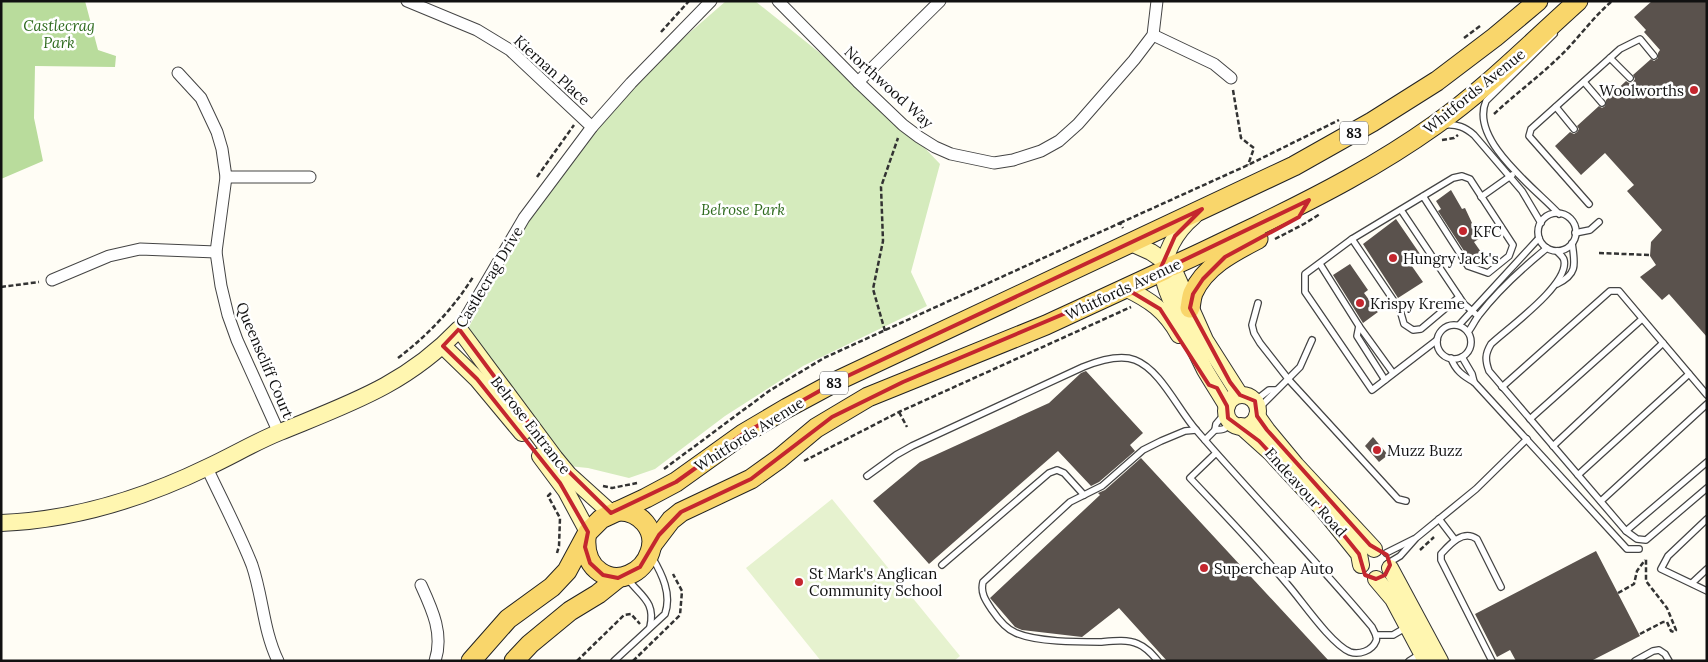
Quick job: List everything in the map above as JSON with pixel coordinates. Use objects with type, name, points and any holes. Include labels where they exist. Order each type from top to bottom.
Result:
[{"type":"main road","name":"Whitfords Avenue","points":[[471,661],[508,620],[541,596],[568,572],[587,535],[601,519],[676,482],[742,434],[787,408],[895,353],[1020,297],[1294,166],[1372,122],[1437,81],[1466,60],[1538,1]]},
{"type":"main road","name":"Whitfords Avenue","points":[[514,661],[530,644],[570,611],[622,577],[640,568],[671,520],[681,512],[751,479],[816,428],[868,397],[1046,325],[1125,288],[1309,200],[1384,158],[1435,125],[1491,80],[1578,1]]},
{"type":"main road","points":[[1190,308],[1193,294],[1203,279],[1225,257],[1299,217],[1309,200]]},
{"type":"main road","points":[[615,512],[635,514],[643,519],[650,532],[651,549]]},
{"type":"main road","points":[[587,535],[585,547],[590,563],[603,575],[622,577]]},
{"type":"street","name":"Kiernan Place","points":[[407,1],[477,30],[510,50],[592,127]]},
{"type":"street","name":"Castlecrag Drive","points":[[1,523],[26,522],[76,514],[119,504],[161,488],[279,433],[363,398],[402,377],[443,346],[459,329],[524,218],[592,127],[631,83],[711,1]]},
{"type":"street","name":"Northwood Way","points":[[778,1],[903,125],[935,147],[951,154],[994,162],[1028,157],[1059,140],[1078,124],[1134,60],[1153,34],[1157,1]]},
{"type":"street","points":[[858,82],[940,1]]},
{"type":"street","points":[[1153,34],[1214,64],[1231,78]]},
{"type":"street","name":"Queenscliff Court","points":[[178,73],[201,98],[210,115],[222,149],[226,177],[216,252],[221,286],[228,314],[279,433]]},
{"type":"street","points":[[226,177],[310,177]]},
{"type":"street","name":"Endeavour Road","points":[[1202,209],[1186,222],[1175,236],[1168,253],[1168,266],[1164,278],[1168,293],[1206,372],[1232,416],[1270,452],[1321,507],[1359,554],[1361,565]]},
{"type":"street","points":[[1131,243],[1151,252],[1168,266]]},
{"type":"street","points":[[52,280],[109,256],[140,249],[216,252]]},
{"type":"street","name":"Endeavour Road","points":[[1168,266],[1205,340],[1252,405],[1267,430],[1296,465],[1385,558],[1413,624],[1419,658]]},
{"type":"street","points":[[1125,288],[1148,299],[1160,308],[1173,325],[1209,386],[1217,388]]},
{"type":"street","name":"Belrose Entrance","points":[[459,329],[512,403],[569,476],[615,512]]},
{"type":"street","name":"Belrose Entrance","points":[[443,346],[477,379],[533,447],[563,487],[587,535]]},
{"type":"street","points":[[1232,399],[1252,405],[1251,424],[1232,416],[1232,399]]},
{"type":"street","points":[[207,468],[251,564],[259,588],[268,633],[278,661]]},
{"type":"street","points":[[1364,554],[1385,558],[1385,575],[1376,579],[1366,575],[1361,565],[1364,554]]},
{"type":"street","name":"Endeavour Road","points":[[1376,579],[1440,661]]},
{"type":"street","points":[[421,585],[432,610],[438,632],[438,653],[435,661]]},
{"type":"lane","points":[[1578,1],[1551,38],[1486,101],[1484,107],[1484,122],[1489,135],[1516,173],[1558,214],[1571,220],[1574,224],[1575,233],[1572,243],[1574,269],[1567,279],[1557,284],[1542,300],[1491,344],[1486,352],[1486,362],[1489,371],[1502,387],[1626,531],[1636,539],[1646,540],[1707,488]]},
{"type":"lane","points":[[1589,204],[1529,136],[1531,129],[1628,44],[1640,40],[1654,56]]},
{"type":"lane","points":[[1610,58],[1630,78]]},
{"type":"lane","points":[[1584,82],[1602,104]]},
{"type":"lane","points":[[1556,107],[1574,128]]},
{"type":"lane","points":[[1435,125],[1453,124],[1466,129],[1522,191],[1541,223]]},
{"type":"lane","points":[[1481,197],[1516,173]]},
{"type":"lane","points":[[1423,196],[1468,266],[1488,273],[1509,256],[1513,246],[1470,179],[1462,176],[1454,178],[1423,196],[1352,239],[1305,274],[1305,292],[1372,390],[1428,346],[1437,343]]},
{"type":"lane","points":[[1401,210],[1453,285],[1459,297],[1478,316]]},
{"type":"lane","points":[[1558,214],[1548,216],[1541,223],[1538,228],[1539,238],[1547,248],[1557,251],[1565,249],[1572,243]]},
{"type":"lane","points":[[1575,233],[1590,230],[1599,222]]},
{"type":"lane","points":[[1459,325],[1539,238]]},
{"type":"lane","points":[[1352,239],[1400,310],[1404,324],[1408,327],[1421,330],[1459,297]]},
{"type":"lane","points":[[1468,332],[1478,316],[1532,260],[1547,248]]},
{"type":"lane","points":[[1557,251],[1563,258],[1564,265],[1557,284]]},
{"type":"lane","points":[[1320,264],[1359,326],[1393,373]]},
{"type":"lane","points":[[1502,387],[1610,291],[1619,291],[1707,395]]},
{"type":"lane","points":[[1258,303],[1252,325],[1260,344],[1289,380],[1398,499],[1406,501]]},
{"type":"lane","points":[[1530,419],[1642,318]]},
{"type":"lane","points":[[1459,325],[1470,336],[1469,350],[1462,357],[1450,358],[1442,354],[1437,343],[1441,331],[1445,327],[1459,325]]},
{"type":"lane","points":[[1359,326],[1357,336],[1385,380]]},
{"type":"lane","points":[[1252,405],[1269,390],[1276,390],[1289,380],[1300,367],[1312,340]]},
{"type":"lane","points":[[1553,446],[1663,343]]},
{"type":"lane","points":[[867,476],[912,446],[1083,366],[1121,357],[1135,360],[1150,370],[1196,430],[1351,601],[1372,627],[1376,641],[1367,650],[1358,653],[1343,648],[1319,624],[1288,585],[1190,478],[1216,453]]},
{"type":"lane","points":[[1462,357],[1472,374],[1474,382]]},
{"type":"lane","points":[[1450,358],[1453,366],[1464,377],[1474,382],[1627,549],[1638,549]]},
{"type":"lane","points":[[1578,475],[1689,374]]},
{"type":"lane","points":[[1600,501],[1707,404]]},
{"type":"lane","points":[[1215,430],[1222,430],[1228,427],[1232,416]]},
{"type":"lane","points":[[1205,440],[1215,430],[1216,424],[1232,416]]},
{"type":"lane","points":[[1158,661],[1149,650],[1128,641],[1084,642],[1052,640],[1016,633],[1004,625],[993,612],[983,596],[981,588],[983,582],[1070,502],[1102,486],[1143,450],[1161,441],[1196,430]]},
{"type":"lane","points":[[1385,558],[1416,538],[1476,489],[1527,439]]},
{"type":"lane","points":[[1626,531],[1707,462]]},
{"type":"lane","points":[[942,565],[1049,473],[1057,470],[1064,473],[1084,495]]},
{"type":"lane","points":[[1440,519],[1455,540]]},
{"type":"lane","points":[[1705,590],[1662,569],[1668,556],[1707,519]]},
{"type":"lane","points":[[1492,661],[1441,560],[1441,554],[1455,540],[1465,535],[1472,535],[1477,539],[1501,587]]},
{"type":"lane","points":[[1385,558],[1400,556],[1416,538]]},
{"type":"lane","points":[[614,661],[665,614],[668,605],[664,582],[651,549]]},
{"type":"lane","points":[[1692,583],[1707,569]]},
{"type":"lane","points":[[622,577],[644,596],[649,603],[652,617],[648,628]]},
{"type":"lane","points":[[1376,636],[1393,635],[1413,624]]},
{"type":"lane","points":[[1634,661],[1660,650],[1665,654],[1668,661]]},
{"type":"lane","points":[[1352,652],[1352,661]]},
{"type":"path","points":[[658,36],[689,1]]},
{"type":"path","points":[[1460,42],[1484,24]]},
{"type":"path","points":[[1231,78],[1241,138],[1254,148],[1248,165]]},
{"type":"path","points":[[537,177],[580,117]]},
{"type":"path","points":[[1120,223],[1248,165],[1342,119]]},
{"type":"path","points":[[885,330],[873,289],[883,241],[881,187],[903,125]]},
{"type":"path","points":[[1599,253],[1650,255]]},
{"type":"path","points":[[394,361],[418,343],[442,320],[473,277]]},
{"type":"path","points":[[1,286],[52,280]]},
{"type":"path","points":[[799,464],[899,412],[1133,306]]},
{"type":"path","points":[[899,412],[907,427]]},
{"type":"path","points":[[1618,593],[1634,584],[1637,571],[1646,558],[1646,581],[1667,608],[1676,630],[1674,632],[1671,631],[1666,622],[1663,622],[1640,634]]},
{"type":"path","points":[[577,661],[624,615],[631,614],[648,628],[655,640],[633,661]]},
{"type":"highlighted area","points":[[1309,200],[1299,217],[1225,257],[1203,279],[1193,294],[1190,308],[1230,382],[1240,395],[1255,401],[1257,416],[1267,430],[1370,545],[1387,555],[1390,565],[1385,575],[1376,579],[1365,575],[1359,554],[1321,507],[1259,441],[1228,418],[1227,406],[1217,388],[1209,385],[1160,309],[1125,288],[903,382],[832,417],[751,479],[681,512],[659,535],[640,567],[618,578],[603,575],[590,563],[585,547],[588,532],[560,483],[477,379],[443,346],[459,329],[555,458],[611,513],[676,482],[743,434],[839,380],[1202,209],[1175,236],[1159,272]]},
{"type":"green space","name":"Castlecrag Park","points":[[1,1],[85,1],[98,50],[116,56],[115,67],[35,66],[34,118],[43,161],[1,179]]},
{"type":"green space","name":"Belrose Park","points":[[726,1],[755,1],[866,90],[940,164],[911,272],[927,306],[803,366],[725,416],[655,469],[629,478],[588,468],[568,466],[485,365],[469,327],[521,224],[587,122]]},
{"type":"green space","points":[[832,499],[960,656],[954,661],[821,661],[746,568]]},
{"type":"building","points":[[1652,1],[1707,1],[1707,337],[1669,294],[1662,300],[1640,277],[1656,265],[1650,256],[1651,242],[1662,230],[1627,191],[1634,185],[1605,153],[1581,175],[1555,146],[1570,132],[1574,134],[1577,132],[1579,129],[1577,126],[1599,106],[1602,108],[1605,106],[1606,100],[1626,81],[1629,83],[1633,82],[1635,79],[1633,75],[1651,59],[1654,61],[1658,58],[1660,50],[1634,17]]},
{"type":"building","name":"KFC","points":[[1451,190],[1462,209],[1465,208],[1471,224],[1480,238],[1474,242],[1481,252],[1470,258],[1438,211],[1441,209],[1436,201]]},
{"type":"building","name":"Hungry Jack's","points":[[1396,219],[1420,254],[1409,262],[1423,282],[1398,298],[1363,244]]},
{"type":"building","name":"Krispy Kreme","points":[[1350,264],[1368,290],[1364,293],[1378,312],[1363,323],[1333,275]]},
{"type":"building","points":[[1086,371],[1143,433],[1130,445],[1135,451],[1099,482],[1091,486],[1058,451],[929,564],[873,501],[920,462],[1049,403],[1081,373]]},
{"type":"building","name":"Muzz Buzz","points":[[1373,437],[1388,455],[1379,462],[1365,446]]},
{"type":"building","points":[[1141,458],[1329,661],[1167,661],[1119,608],[1082,637],[1022,630],[1015,627],[990,598],[1100,495],[1098,493],[1105,490]]},
{"type":"building","points":[[1596,551],[1640,636],[1591,661],[1516,661],[1510,650],[1497,657],[1475,614]]},
{"type":"place","name":"Woolworths","points":[[1694,90]]},
{"type":"place","name":"KFC","points":[[1463,231]]},
{"type":"place","name":"Hungry Jack's","points":[[1393,258]]},
{"type":"place","name":"Krispy Kreme","points":[[1360,303]]},
{"type":"place","name":"Muzz Buzz","points":[[1377,450]]},
{"type":"place","name":"Supercheap Auto","points":[[1204,568]]},
{"type":"place","name":"St Mark's Anglican Community School","points":[[799,582]]}]
